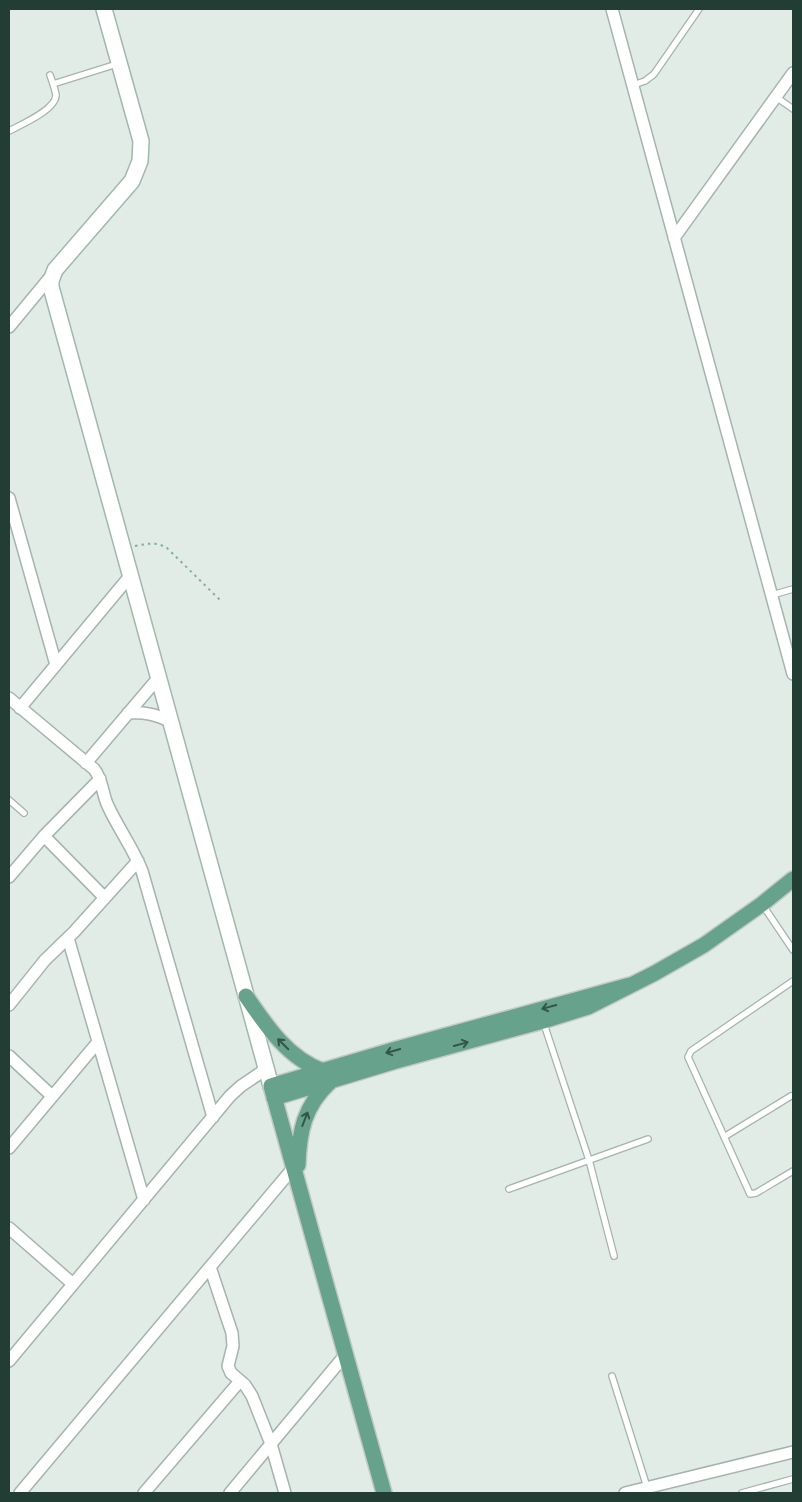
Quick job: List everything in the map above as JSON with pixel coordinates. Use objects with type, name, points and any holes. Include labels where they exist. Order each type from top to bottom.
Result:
[{"type":"main road","points":[[104,9],[141,141],[140,161],[132,181],[52,275],[52,293],[384,1493]]},
{"type":"main road","points":[[246,996],[279,1041],[303,1062],[327,1076],[396,1062],[588,1007],[671,965],[704,945],[762,904],[793,879]]},
{"type":"main road","points":[[273,1092],[630,986]]},
{"type":"main road","points":[[298,1184],[299,1145],[302,1124],[323,1088],[327,1076]]},
{"type":"street","points":[[612,9],[793,674]]},
{"type":"street","points":[[674,238],[793,73]]},
{"type":"street","points":[[9,327],[52,275]]},
{"type":"street","points":[[9,502],[56,665]]},
{"type":"street","points":[[20,708],[130,576]]},
{"type":"street","points":[[86,763],[159,677]]},
{"type":"street","points":[[9,698],[94,770],[100,779],[108,807],[138,861],[213,1117]]},
{"type":"street","points":[[128,713],[150,713],[171,722]]},
{"type":"street","points":[[9,877],[44,836],[100,779]]},
{"type":"street","points":[[44,836],[105,898]]},
{"type":"street","points":[[9,1005],[46,960],[138,861]]},
{"type":"street","points":[[68,938],[144,1200]]},
{"type":"street","points":[[9,1148],[98,1042]]},
{"type":"street","points":[[9,1056],[52,1096]]},
{"type":"street","points":[[9,1361],[213,1117],[241,1086],[266,1069]]},
{"type":"street","points":[[20,1493],[294,1167]]},
{"type":"street","points":[[9,1228],[74,1284]]},
{"type":"street","points":[[210,1268],[232,1332],[233,1346],[228,1366],[231,1373],[249,1390],[271,1444],[285,1493]]},
{"type":"street","points":[[230,1493],[346,1354]]},
{"type":"street","points":[[144,1493],[240,1381]]},
{"type":"street","points":[[625,1493],[793,1452]]},
{"type":"lane","points":[[633,85],[646,81],[654,74],[699,9]]},
{"type":"lane","points":[[53,84],[119,63]]},
{"type":"lane","points":[[9,131],[51,107],[56,95],[50,75]]},
{"type":"lane","points":[[776,97],[793,109]]},
{"type":"lane","points":[[772,596],[793,590]]},
{"type":"lane","points":[[9,800],[24,813]]},
{"type":"lane","points":[[762,904],[793,950]]},
{"type":"lane","points":[[793,981],[689,1053],[688,1057],[750,1194],[756,1194],[793,1171]]},
{"type":"lane","points":[[543,1021],[589,1160],[614,1256]]},
{"type":"lane","points":[[724,1137],[791,1096]]},
{"type":"lane","points":[[509,1189],[648,1138]]},
{"type":"lane","points":[[612,1376],[647,1487]]},
{"type":"lane","points":[[742,1493],[793,1479]]},
{"type":"path","points":[[123,548],[148,544],[162,545],[220,600]]}]
